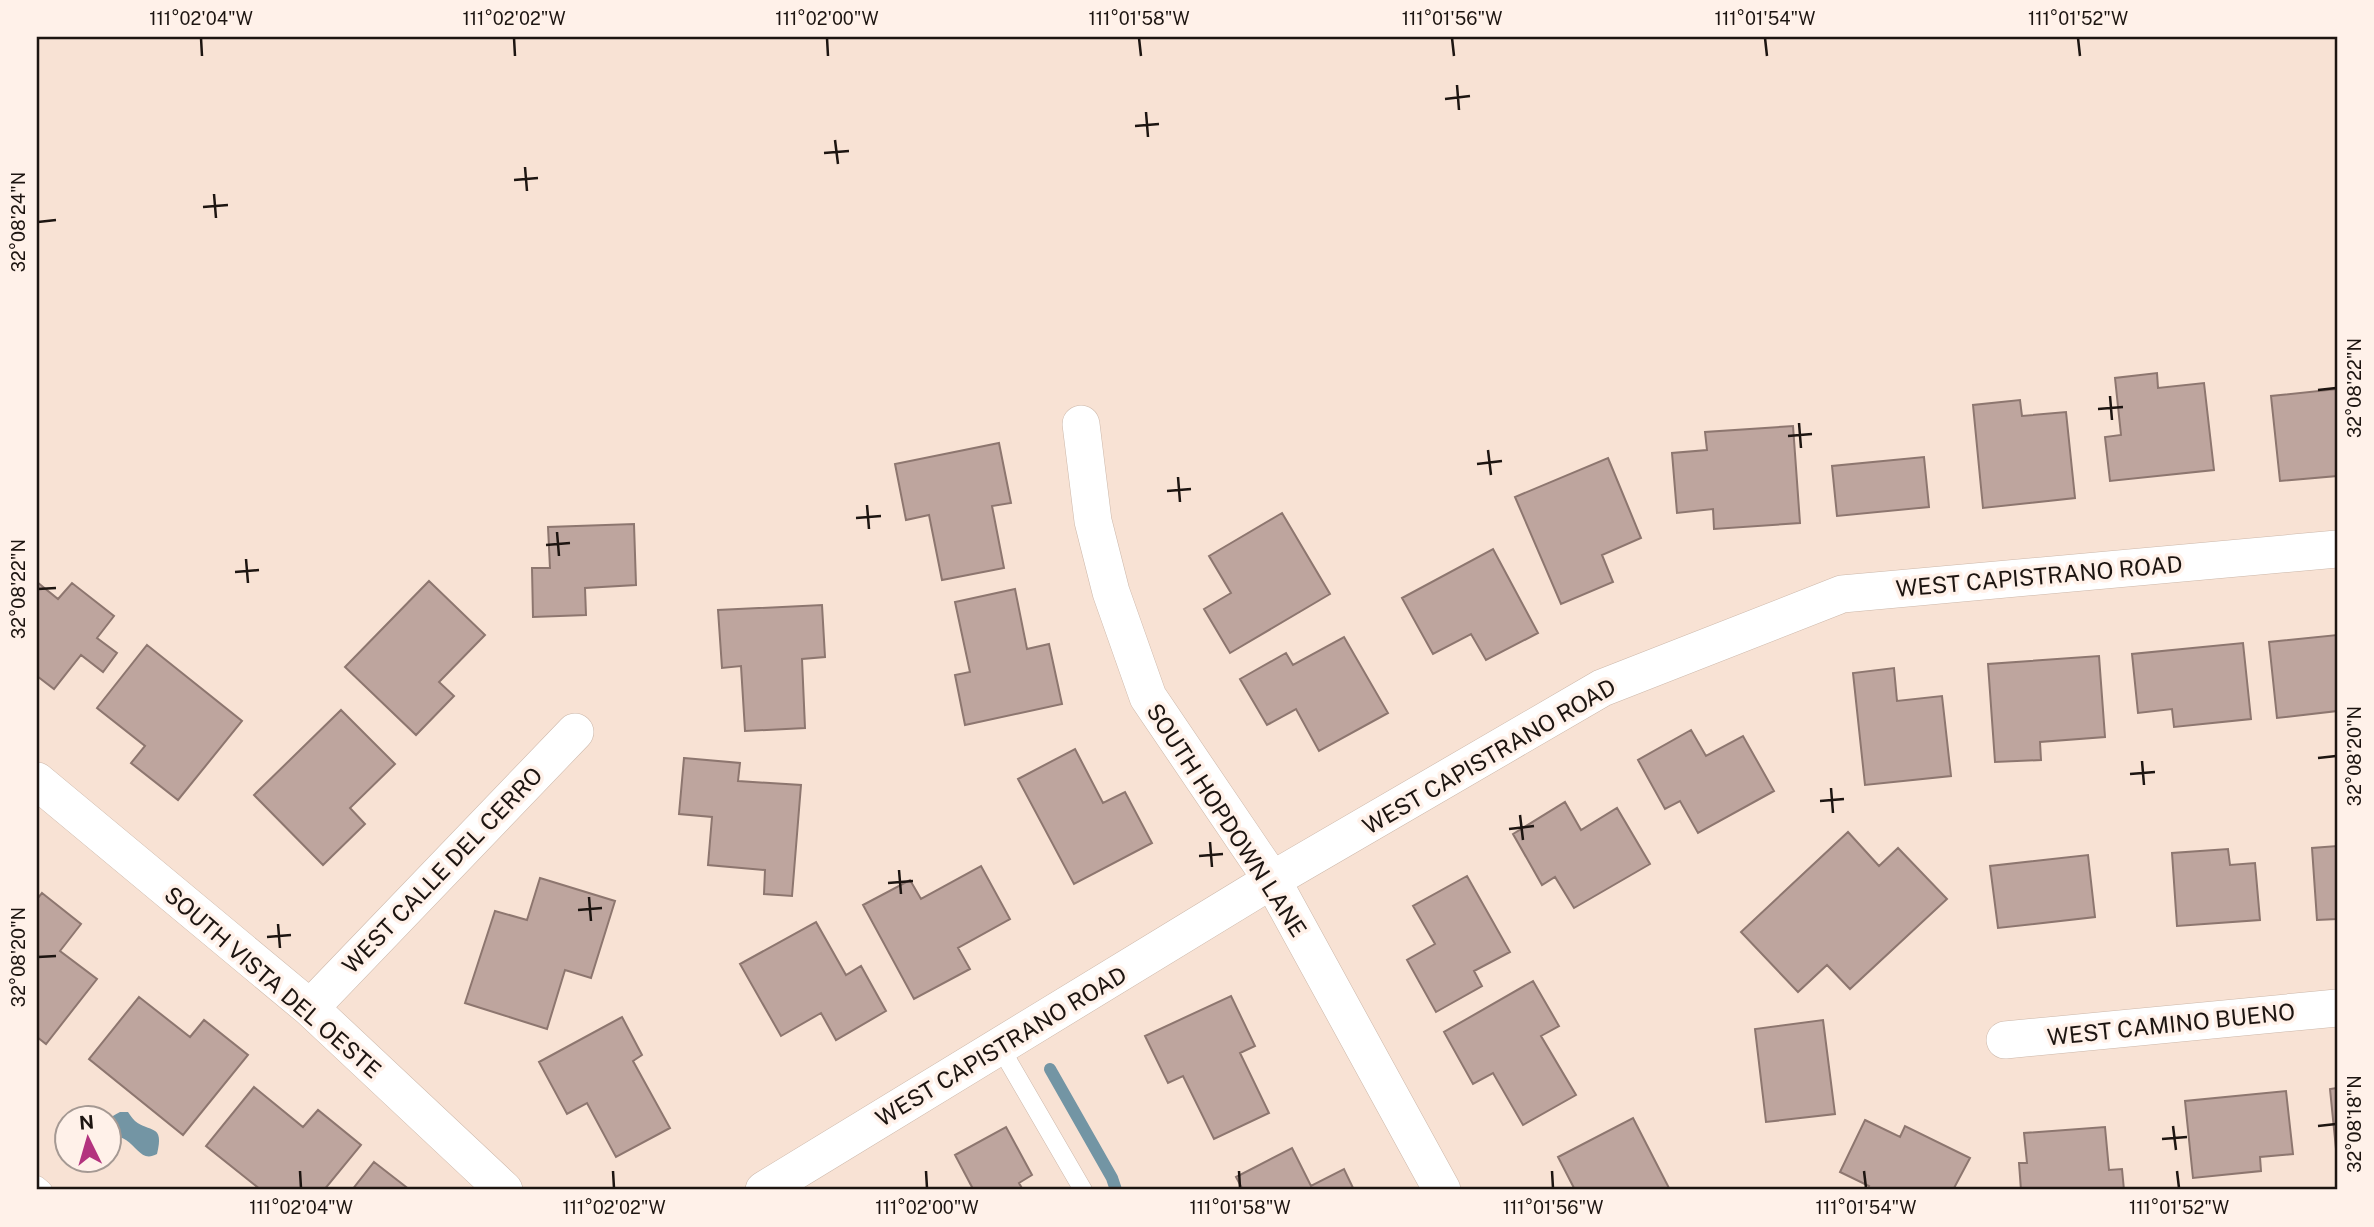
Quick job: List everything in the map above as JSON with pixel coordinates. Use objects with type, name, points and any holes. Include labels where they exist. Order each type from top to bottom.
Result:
[{"type":"street","name":"SOUTH HOPDOWN LANE","points":[[1081,424],[1093,521],[1111,592],[1148,697],[1272,880],[1442,1190]]},
{"type":"street","name":"WEST CAPISTRANO ROAD","points":[[764,1190],[1272,880],[1602,688],[1842,594],[2337,549]]},
{"type":"street","name":"WEST CALLE DEL CERRO","points":[[310,1008],[575,732]]},
{"type":"street","name":"SOUTH VISTA DEL OESTE","points":[[37,780],[310,1008],[504,1190]]},
{"type":"street","name":"WEST CAMINO BUENO","points":[[2005,1040],[2337,1008]]},
{"type":"lane","points":[[1000,1046],[1083,1190]]},
{"type":"lane","points":[[37,1185],[43,1190]]},
{"type":"water","points":[[122,1112],[128,1112],[140,1125],[157,1133],[157,1154],[144,1155],[122,1138]]},
{"type":"building","points":[[2157,373],[2158,388],[2204,383],[2214,470],[2110,481],[2105,437],[2121,435],[2115,378]]},
{"type":"building","points":[[2337,389],[2337,476],[2280,481],[2271,396]]},
{"type":"building","points":[[2020,400],[2022,416],[2066,412],[2075,498],[1983,508],[1973,405]]},
{"type":"building","points":[[1793,426],[1800,523],[1714,529],[1713,509],[1677,513],[1672,453],[1707,450],[1705,432]]},
{"type":"building","points":[[999,443],[1011,503],[992,506],[1004,568],[942,580],[929,515],[906,520],[895,464]]},
{"type":"building","points":[[1924,457],[1929,507],[1837,516],[1832,466]]},
{"type":"building","points":[[1608,458],[1641,538],[1602,555],[1613,582],[1561,604],[1515,497]]},
{"type":"building","points":[[1282,513],[1330,594],[1230,653],[1204,609],[1231,593],[1209,556]]},
{"type":"building","points":[[634,524],[636,585],[585,588],[586,615],[533,617],[532,568],[550,568],[548,527]]},
{"type":"building","points":[[1493,549],[1538,633],[1486,660],[1471,634],[1433,654],[1402,598]]},
{"type":"building","points":[[429,581],[485,635],[439,682],[454,696],[416,735],[345,667]]},
{"type":"building","points":[[37,582],[58,599],[72,583],[114,616],[97,638],[117,653],[103,672],[81,655],[54,689],[37,676]]},
{"type":"building","points":[[1015,589],[1027,649],[1049,644],[1062,704],[965,725],[955,675],[970,672],[955,602]]},
{"type":"building","points":[[822,605],[825,657],[802,659],[805,728],[745,731],[741,666],[722,668],[718,610]]},
{"type":"building","points":[[2337,635],[2337,711],[2277,718],[2269,642]]},
{"type":"building","points":[[1344,637],[1388,713],[1319,751],[1296,709],[1267,725],[1240,679],[1286,653],[1293,665]]},
{"type":"building","points":[[2243,643],[2251,719],[2174,727],[2172,709],[2138,713],[2132,654]]},
{"type":"building","points":[[147,645],[242,721],[178,800],[131,763],[145,746],[97,708]]},
{"type":"building","points":[[2099,656],[2105,737],[2040,742],[2041,760],[1995,762],[1988,664]]},
{"type":"building","points":[[1894,668],[1897,701],[1942,696],[1951,776],[1865,785],[1853,673]]},
{"type":"building","points":[[341,710],[395,764],[350,808],[365,824],[323,865],[254,795]]},
{"type":"building","points":[[1691,730],[1706,756],[1743,736],[1774,791],[1698,833],[1680,801],[1665,809],[1638,760]]},
{"type":"building","points":[[1075,749],[1103,803],[1125,792],[1152,843],[1074,884],[1018,779]]},
{"type":"building","points":[[684,758],[740,763],[738,781],[801,785],[792,896],[764,894],[765,870],[708,865],[712,817],[679,814]]},
{"type":"building","points":[[1565,802],[1581,830],[1617,808],[1650,864],[1574,908],[1555,877],[1542,885],[1513,834]]},
{"type":"building","points":[[1848,832],[1879,866],[1898,848],[1947,899],[1850,989],[1827,965],[1798,992],[1741,932]]},
{"type":"building","points":[[2337,846],[2337,919],[2317,920],[2312,848]]},
{"type":"building","points":[[2228,849],[2230,865],[2255,863],[2260,920],[2177,926],[2172,853]]},
{"type":"building","points":[[2088,855],[2095,917],[1998,928],[1990,866]]},
{"type":"building","points":[[981,866],[1010,919],[958,948],[970,969],[914,999],[863,905],[910,880],[921,899]]},
{"type":"building","points":[[1467,876],[1510,952],[1474,971],[1482,986],[1436,1012],[1407,960],[1435,944],[1413,906]]},
{"type":"building","points":[[540,878],[615,901],[591,978],[565,970],[547,1029],[465,1003],[495,911],[527,920]]},
{"type":"building","points":[[42,893],[81,924],[60,951],[97,979],[46,1044],[37,1037],[37,899]]},
{"type":"building","points":[[816,922],[846,975],[861,966],[886,1011],[836,1040],[821,1013],[781,1036],[740,964]]},
{"type":"building","points":[[1533,981],[1559,1026],[1541,1036],[1576,1095],[1523,1125],[1493,1073],[1473,1084],[1444,1032]]},
{"type":"building","points":[[1231,996],[1255,1046],[1240,1053],[1269,1113],[1214,1139],[1183,1076],[1168,1083],[1145,1036]]},
{"type":"building","points":[[139,997],[190,1037],[204,1020],[248,1055],[183,1135],[89,1059]]},
{"type":"building","points":[[622,1017],[642,1055],[633,1061],[670,1128],[616,1157],[587,1103],[567,1114],[539,1062]]},
{"type":"building","points":[[1823,1020],[1835,1114],[1766,1122],[1755,1029]]},
{"type":"building","points":[[254,1087],[303,1127],[318,1110],[361,1145],[324,1190],[261,1190],[206,1146]]},
{"type":"building","points":[[2337,1088],[2337,1159],[2330,1089]]},
{"type":"building","points":[[2286,1091],[2293,1154],[2260,1157],[2261,1171],[2193,1178],[2185,1101]]},
{"type":"building","points":[[1633,1118],[1670,1190],[1575,1190],[1558,1157]]},
{"type":"building","points":[[1865,1120],[1900,1137],[1905,1126],[1970,1158],[1953,1190],[1867,1190],[1869,1186],[1840,1172]]},
{"type":"building","points":[[1006,1127],[1032,1175],[1019,1183],[1023,1190],[970,1190],[973,1189],[955,1155]]},
{"type":"building","points":[[2105,1127],[2109,1170],[2122,1169],[2124,1190],[2021,1190],[2019,1163],[2027,1163],[2024,1133]]},
{"type":"building","points":[[1292,1148],[1311,1186],[1344,1169],[1354,1190],[1243,1190],[1236,1177]]},
{"type":"building","points":[[374,1162],[410,1190],[352,1190]]},
{"type":"waterway","points":[[1050,1069],[1112,1178],[1116,1190]]}]
